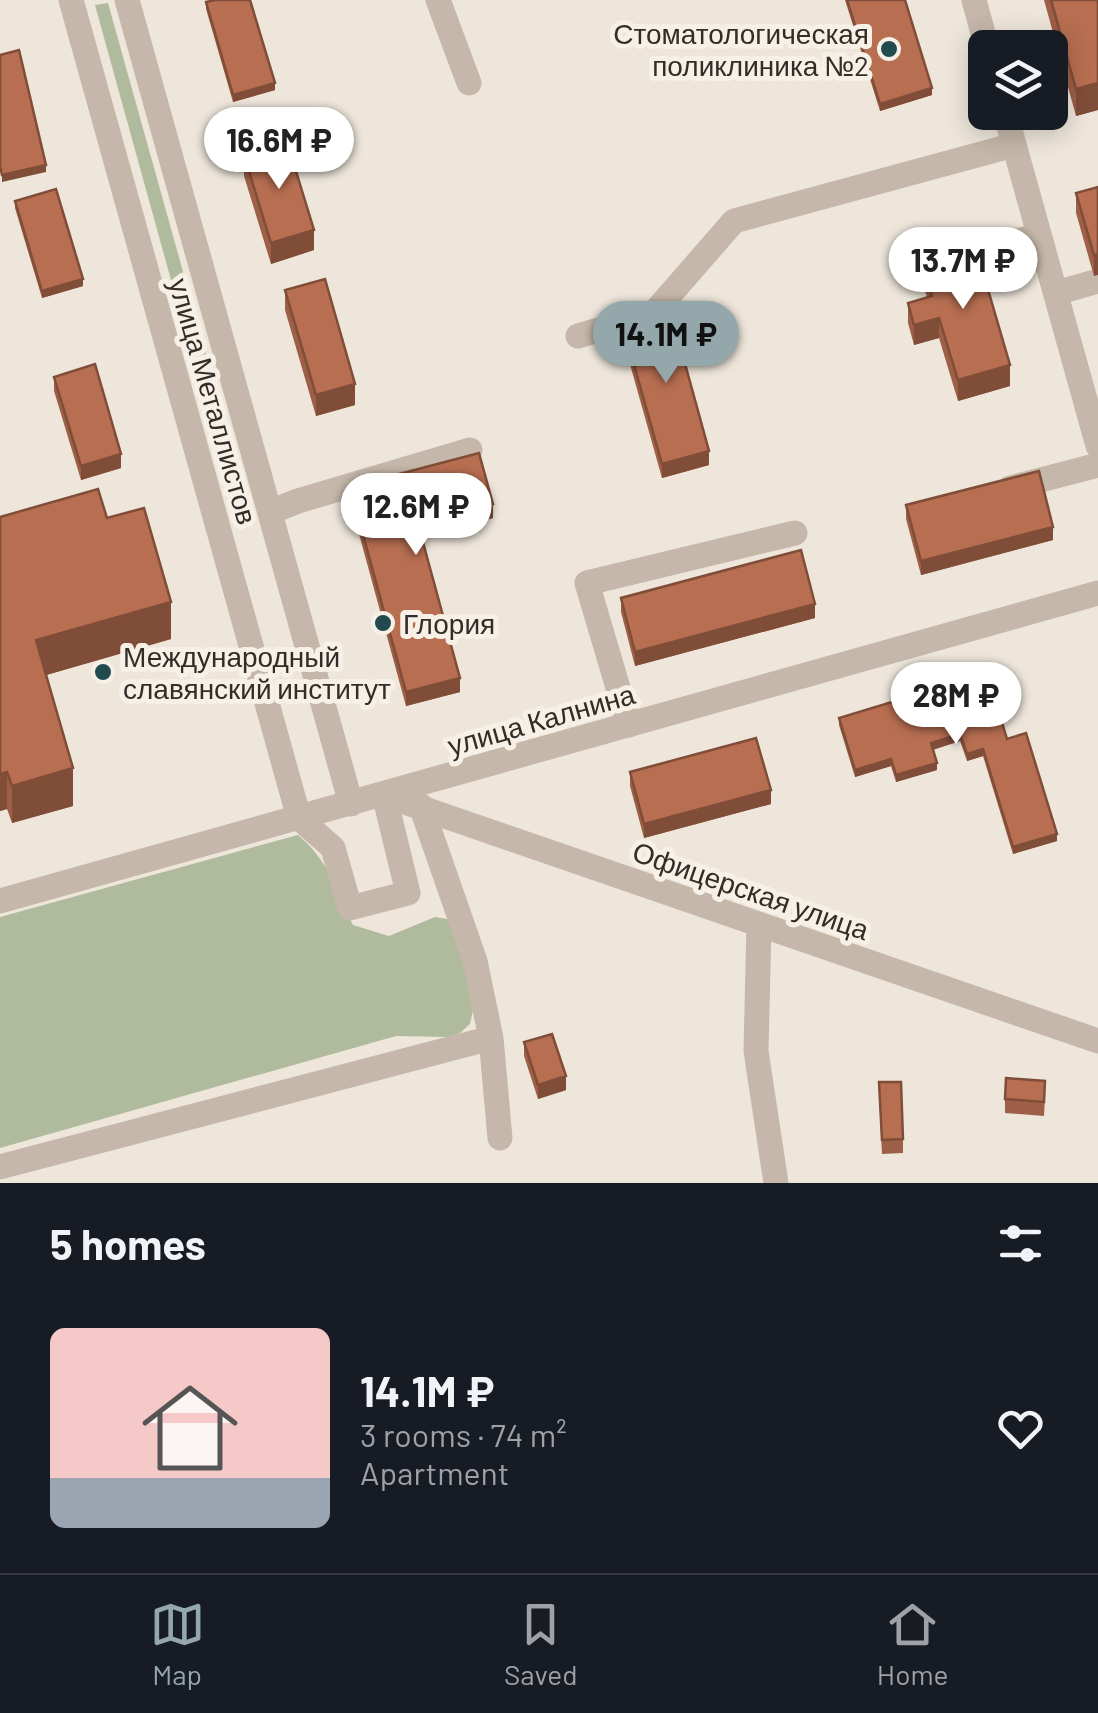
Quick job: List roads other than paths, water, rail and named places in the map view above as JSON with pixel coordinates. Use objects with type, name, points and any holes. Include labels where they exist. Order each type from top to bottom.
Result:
[{"type":"street","name":"улица Металлистов","points":[[72,0],[299,818]]},
{"type":"street","name":"улица Металлистов","points":[[127,0],[351,804]]},
{"type":"street","points":[[438,0],[469,83]]},
{"type":"street","points":[[982,30],[975,4],[1002,1]]},
{"type":"street","points":[[1010,130],[1098,446]]},
{"type":"street","points":[[578,336],[653,314],[734,221],[1014,145]]},
{"type":"street","points":[[919,269],[1040,234]]},
{"type":"street","points":[[1056,293],[1098,280]]},
{"type":"street","points":[[270,512],[470,450]]},
{"type":"street","points":[[991,494],[1098,465]]},
{"type":"street","points":[[629,726],[587,583],[795,533]]},
{"type":"street","name":"улица Калнина","points":[[0,901],[1098,593]]},
{"type":"street","points":[[299,818],[333,848],[350,908],[408,893],[384,794]]},
{"type":"street","name":"Офицерская улица","points":[[384,794],[1098,1041]]},
{"type":"street","points":[[421,806],[475,961],[491,1038],[500,1138]]},
{"type":"street","points":[[760,925],[756,1052],[776,1183]]},
{"type":"street","points":[[0,1167],[491,1038]]},
{"type":"place","name":"Стоматологическая поликлиника №2","points":[[889,49]]},
{"type":"place","name":"Глория","points":[[383,623]]},
{"type":"place","name":"Международный славянский институт","points":[[103,672]]}]
